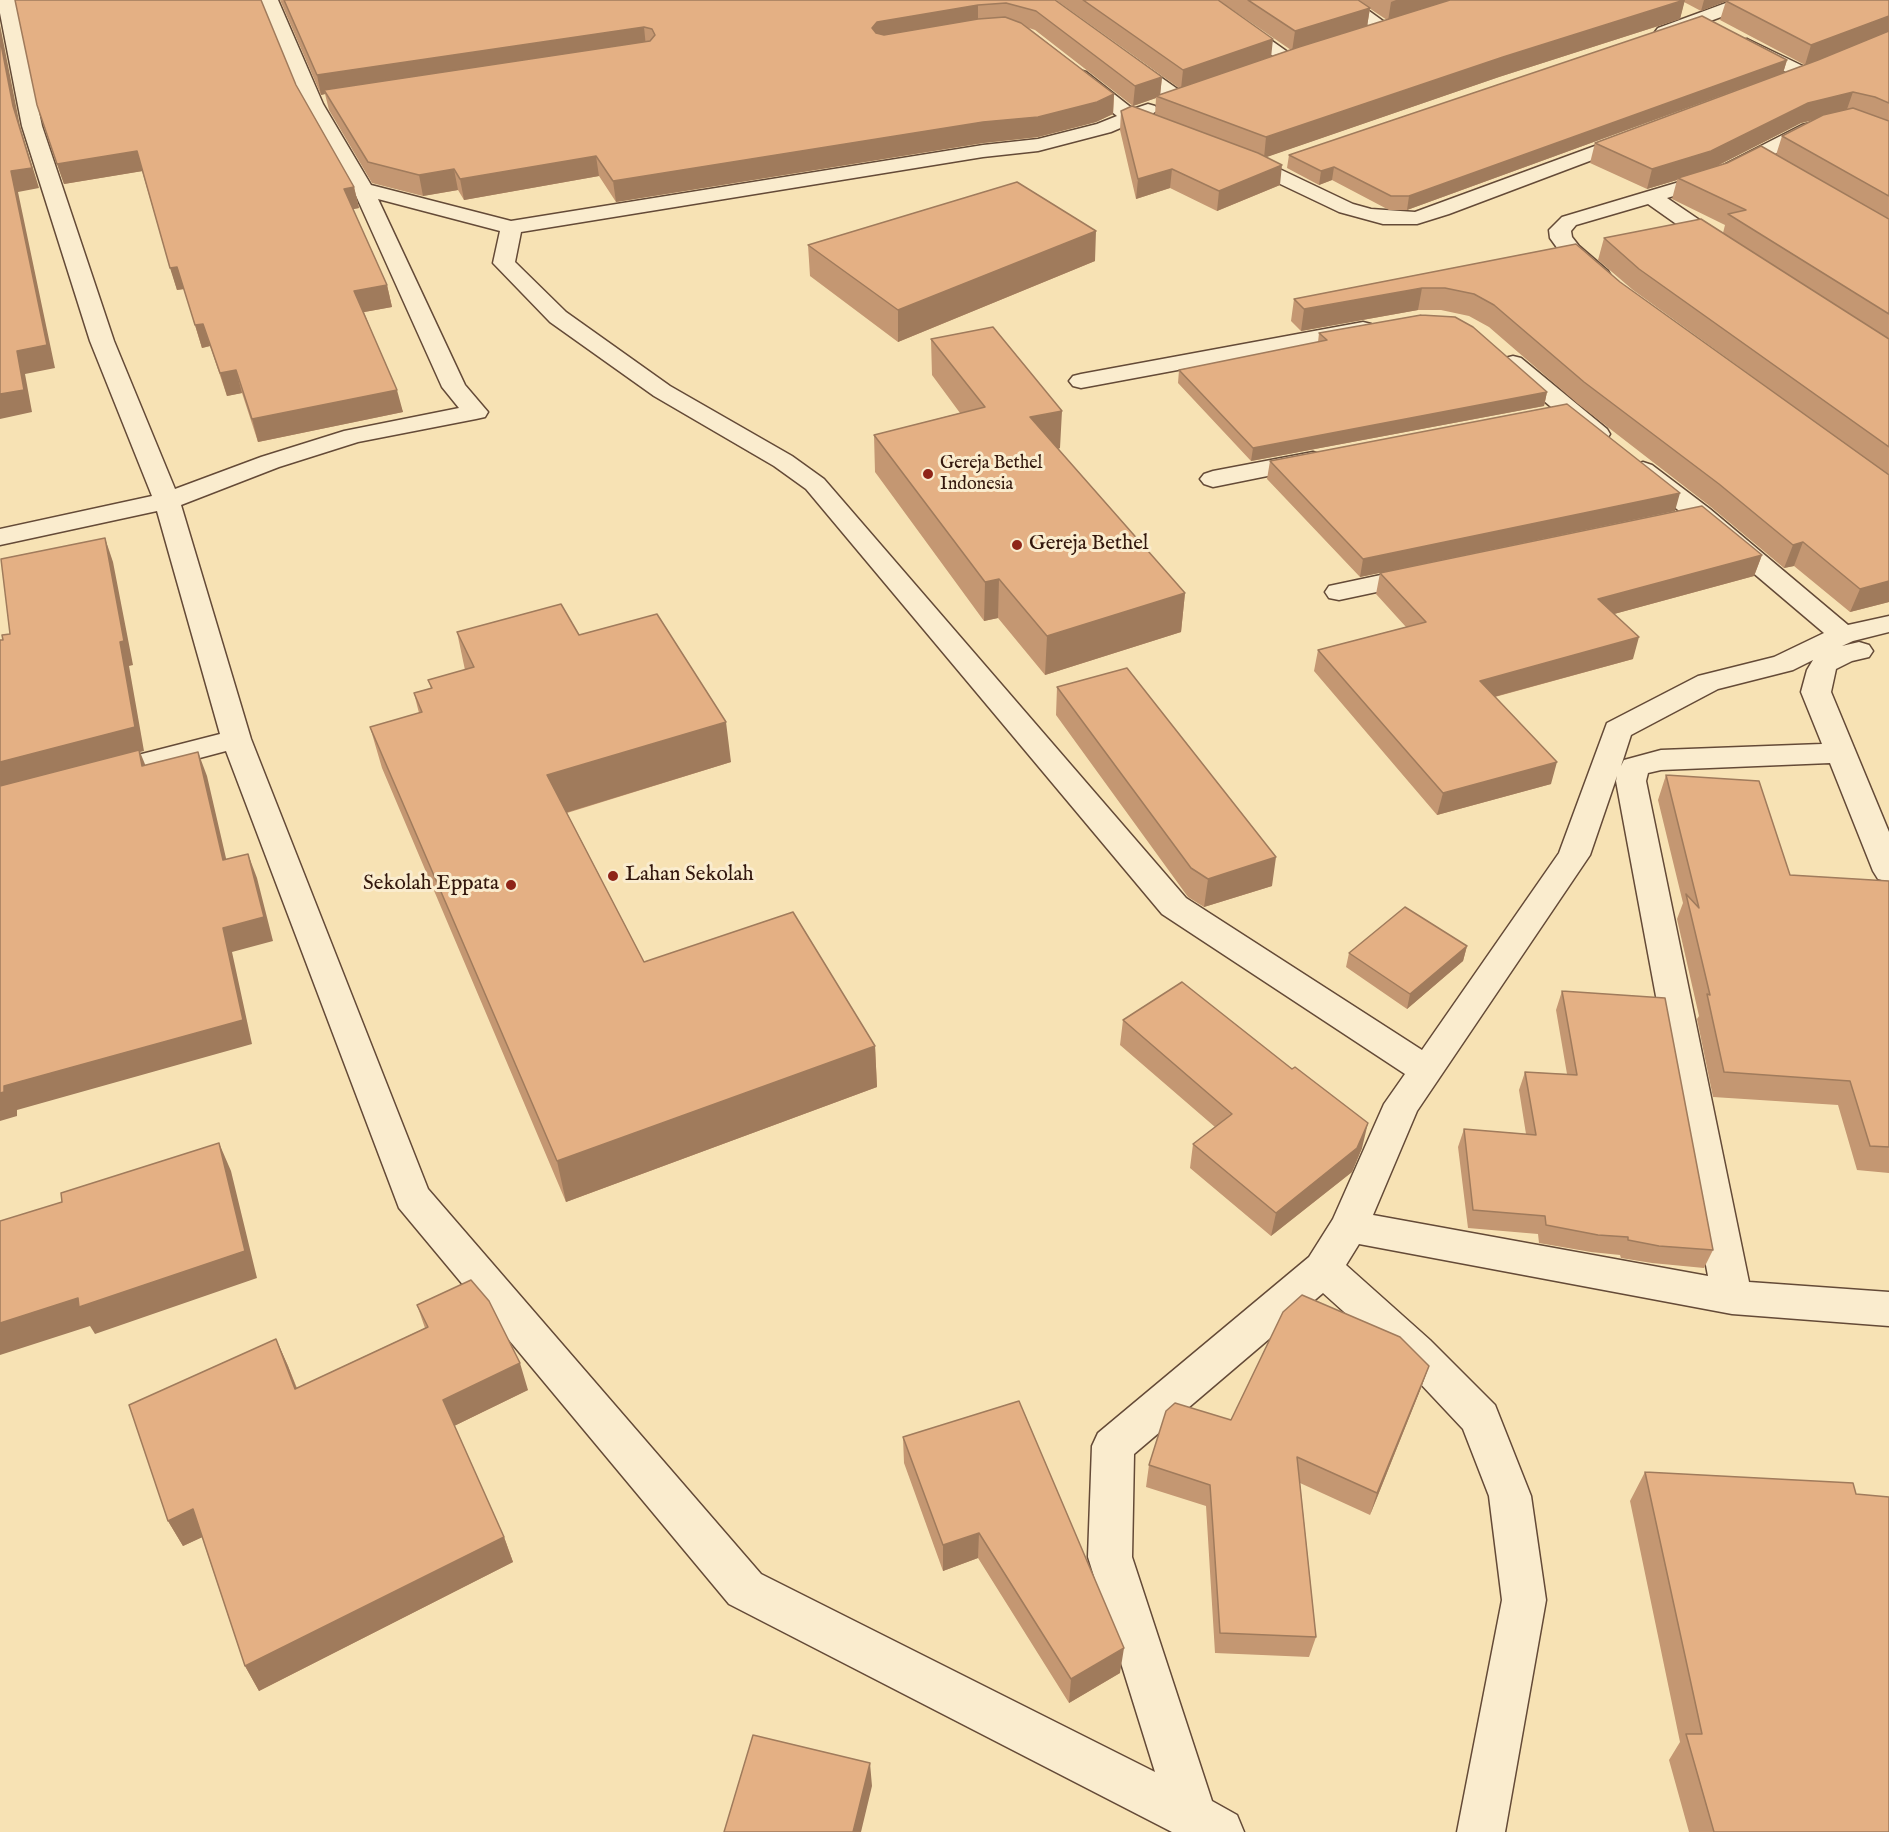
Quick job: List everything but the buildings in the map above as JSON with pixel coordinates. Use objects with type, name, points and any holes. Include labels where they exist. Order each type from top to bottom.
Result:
[{"type":"street","points":[[6,0],[32,126],[102,341],[167,501],[236,739],[412,1197],[745,1589],[1206,1824]]},
{"type":"street","points":[[0,537],[167,501],[270,462],[354,436],[476,412],[454,387],[363,189],[313,104],[269,0]]},
{"type":"street","points":[[1203,0],[1290,60]]},
{"type":"street","points":[[1342,0],[1385,30]]},
{"type":"street","points":[[1644,38],[1700,20],[1750,0]]},
{"type":"street","points":[[1682,10],[1804,74]]},
{"type":"street","points":[[1364,36],[1406,23]]},
{"type":"street","points":[[1115,53],[1179,99]]},
{"type":"street","points":[[1268,68],[1311,53]]},
{"type":"street","points":[[1065,65],[1130,116],[1186,137]]},
{"type":"street","points":[[1782,82],[1825,65]]},
{"type":"street","points":[[363,189],[511,227],[983,151],[1038,145],[1104,128],[1130,116],[1201,91]]},
{"type":"street","points":[[313,104],[336,100]]},
{"type":"street","points":[[1615,289],[1571,251],[1561,238],[1560,230],[1569,221],[1713,178],[1809,129],[1846,120],[1861,123],[1889,136]]},
{"type":"street","points":[[1220,150],[1264,167],[1346,208],[1383,218],[1417,218],[1650,132]]},
{"type":"street","points":[[1755,156],[1782,170]]},
{"type":"street","points":[[1264,167],[1287,159]]},
{"type":"street","points":[[1652,197],[1741,259]]},
{"type":"street","points":[[511,227],[504,263],[566,324],[662,391],[783,461],[815,484],[1174,906],[1427,1071]]},
{"type":"street","points":[[1081,381],[1383,325]]},
{"type":"street","points":[[1497,349],[1557,413],[1617,449],[1701,515],[1843,635]]},
{"type":"street","points":[[1213,479],[1339,455]]},
{"type":"street","points":[[1666,522],[1701,515]]},
{"type":"street","points":[[1339,592],[1444,569]]},
{"type":"street","points":[[1206,1824],[1110,1557],[1113,1446],[1323,1269],[1349,1226],[1402,1104],[1427,1071],[1574,855],[1618,730],[1708,682],[1783,664],[1843,635],[1889,624]]},
{"type":"street","points":[[1889,645],[1842,655],[1826,663],[1821,670],[1816,692],[1889,871]]},
{"type":"street","points":[[79,780],[236,739]]},
{"type":"street","points":[[1732,1297],[1631,781],[1635,767],[1661,760],[1841,753]]},
{"type":"street","points":[[1349,1226],[1732,1297],[1889,1309]]},
{"type":"street","points":[[1323,1269],[1416,1352],[1480,1418],[1510,1496],[1524,1600],[1480,1832]]},
{"type":"place","name":"Gereja Bethel Indonesia","points":[[928,474]]},
{"type":"place","name":"Gereja Bethel","points":[[1017,545]]},
{"type":"place","name":"Lahan Sekolah","points":[[613,876]]},
{"type":"place","name":"Sekolah Eppata","points":[[511,885]]}]
